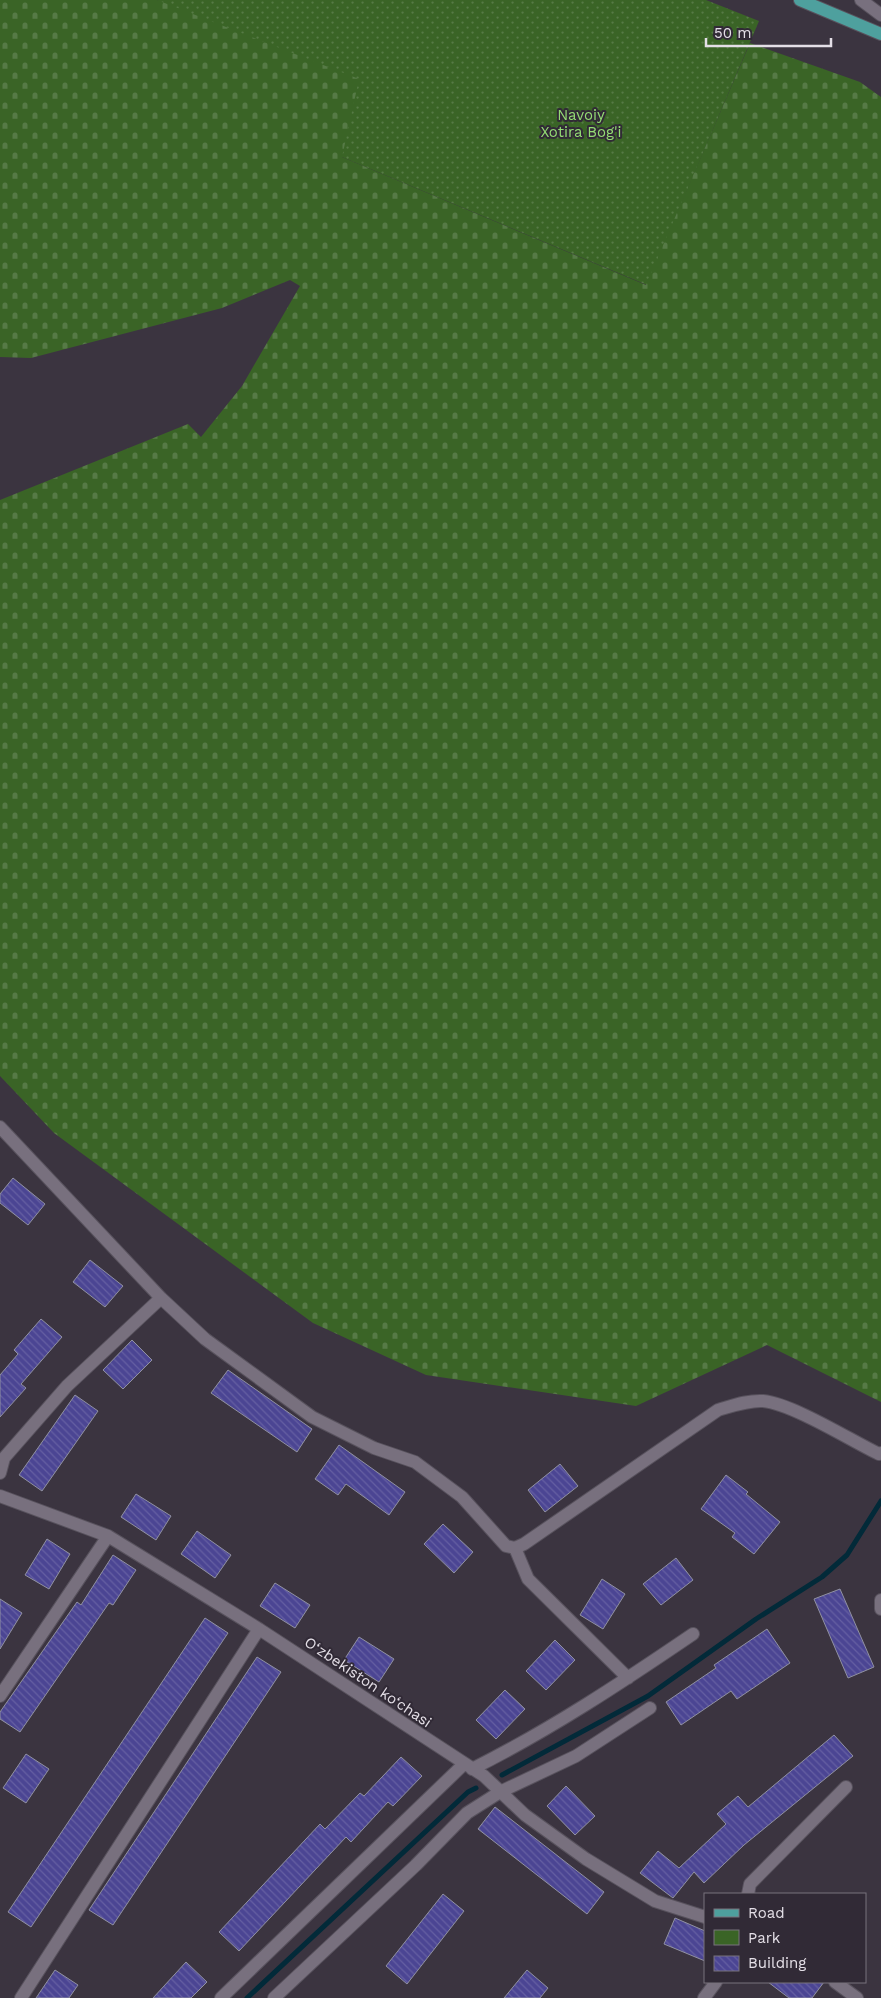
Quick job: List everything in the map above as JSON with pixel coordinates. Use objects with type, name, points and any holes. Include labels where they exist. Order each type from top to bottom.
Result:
[{"type":"main road","points":[[800,0],[881,34]]},
{"type":"street","points":[[861,0],[881,15]]},
{"type":"street","points":[[0,1127],[161,1298],[205,1339],[312,1417],[374,1448],[415,1462],[462,1497],[506,1546],[515,1548],[718,1410],[762,1401],[784,1406],[880,1454]]},
{"type":"street","points":[[0,1473],[4,1458],[67,1386],[161,1298]]},
{"type":"street","name":"O‘zbekiston ko‘chasi","points":[[0,1496],[108,1536],[259,1629],[484,1776],[525,1815],[586,1859],[655,1901],[704,1917]]},
{"type":"street","points":[[0,1696],[108,1536]]},
{"type":"street","points":[[515,1548],[528,1579],[628,1678]]},
{"type":"street","points":[[881,1600],[881,1609]]},
{"type":"street","points":[[21,1998],[259,1629]]},
{"type":"street","points":[[222,1998],[468,1766],[522,1744],[628,1678],[693,1634]]},
{"type":"street","points":[[274,1998],[416,1865],[466,1813],[500,1792],[576,1756],[650,1708]]},
{"type":"street","points":[[748,1893],[750,1884],[846,1787]]},
{"type":"street","points":[[704,1998],[715,1983]]},
{"type":"street","points":[[835,1983],[857,1998]]},
{"type":"green space","points":[[0,0],[157,0],[359,79],[342,157],[646,285],[750,43],[860,82],[881,97],[881,1402],[767,1345],[636,1406],[426,1375],[313,1323],[54,1133],[0,1076],[0,500],[188,424],[201,437],[242,386],[300,286],[290,280],[222,308],[31,358],[0,357]]},
{"type":"green space","name":"Navoiy Xotira Bog'i","points":[[157,0],[706,0],[759,21],[647,285],[342,157]]},
{"type":"building","points":[[13,1178],[45,1204],[28,1225],[0,1203],[0,1194]]},
{"type":"building","points":[[90,1260],[123,1286],[105,1307],[73,1282]]},
{"type":"building","points":[[41,1319],[62,1337],[21,1384],[26,1388],[0,1417],[0,1375],[18,1354],[14,1350]]},
{"type":"building","points":[[132,1340],[152,1360],[123,1389],[103,1370]]},
{"type":"building","points":[[228,1370],[312,1429],[297,1452],[211,1393]]},
{"type":"building","points":[[75,1395],[98,1411],[42,1491],[19,1475]]},
{"type":"building","points":[[339,1445],[405,1492],[389,1515],[346,1484],[338,1495],[315,1479]]},
{"type":"building","points":[[560,1464],[578,1486],[545,1512],[528,1490]]},
{"type":"building","points":[[726,1475],[748,1492],[746,1494],[780,1522],[754,1554],[732,1537],[735,1533],[701,1509]]},
{"type":"building","points":[[136,1494],[171,1516],[156,1540],[121,1517]]},
{"type":"building","points":[[443,1524],[473,1552],[454,1573],[424,1544]]},
{"type":"building","points":[[197,1531],[231,1555],[215,1578],[181,1554]]},
{"type":"building","points":[[47,1539],[70,1554],[49,1589],[25,1575]]},
{"type":"building","points":[[113,1555],[136,1570],[113,1605],[109,1603],[20,1732],[0,1719],[0,1712],[77,1602],[81,1605]]},
{"type":"building","points":[[676,1558],[693,1580],[661,1605],[643,1584]]},
{"type":"building","points":[[602,1579],[625,1594],[603,1629],[580,1615]]},
{"type":"building","points":[[275,1583],[310,1605],[295,1628],[260,1606]]},
{"type":"building","points":[[840,1589],[874,1667],[848,1678],[814,1599]]},
{"type":"building","points":[[0,1599],[22,1613],[0,1649]]},
{"type":"building","points":[[205,1618],[228,1633],[31,1927],[8,1912]]},
{"type":"building","points":[[767,1629],[790,1663],[737,1699],[731,1691],[681,1725],[666,1702],[716,1668],[714,1665]]},
{"type":"building","points":[[359,1637],[394,1659],[379,1682],[344,1660]]},
{"type":"building","points":[[555,1640],[575,1660],[546,1690],[526,1671]]},
{"type":"building","points":[[257,1657],[281,1672],[113,1925],[89,1910]]},
{"type":"building","points":[[505,1690],[525,1709],[496,1739],[476,1720]]},
{"type":"building","points":[[834,1735],[853,1756],[744,1845],[704,1883],[694,1872],[673,1898],[640,1873],[658,1851],[679,1868],[726,1824],[717,1814],[738,1796],[748,1807]]},
{"type":"building","points":[[26,1754],[49,1769],[26,1803],[3,1788]]},
{"type":"building","points":[[401,1757],[422,1776],[393,1806],[388,1802],[351,1842],[346,1837],[239,1951],[219,1932],[320,1824],[325,1829],[360,1793],[364,1796]]},
{"type":"building","points":[[566,1786],[595,1816],[575,1835],[547,1806]]},
{"type":"building","points":[[495,1807],[604,1892],[587,1914],[478,1829]]},
{"type":"building","points":[[443,1894],[464,1911],[407,1984],[386,1966]]},
{"type":"building","points":[[675,1918],[704,1931],[704,1961],[664,1944]]},
{"type":"building","points":[[186,1962],[207,1982],[191,1998],[153,1998]]},
{"type":"building","points":[[55,1970],[78,1985],[69,1998],[36,1998]]},
{"type":"building","points":[[527,1970],[548,1988],[540,1998],[504,1998]]},
{"type":"building","points":[[769,1983],[823,1983],[812,1998],[789,1998]]},
{"type":"waterway","points":[[502,1775],[648,1696],[756,1619],[822,1577],[847,1555],[881,1501]]},
{"type":"waterway","points":[[247,1998],[468,1792],[476,1788]]}]
